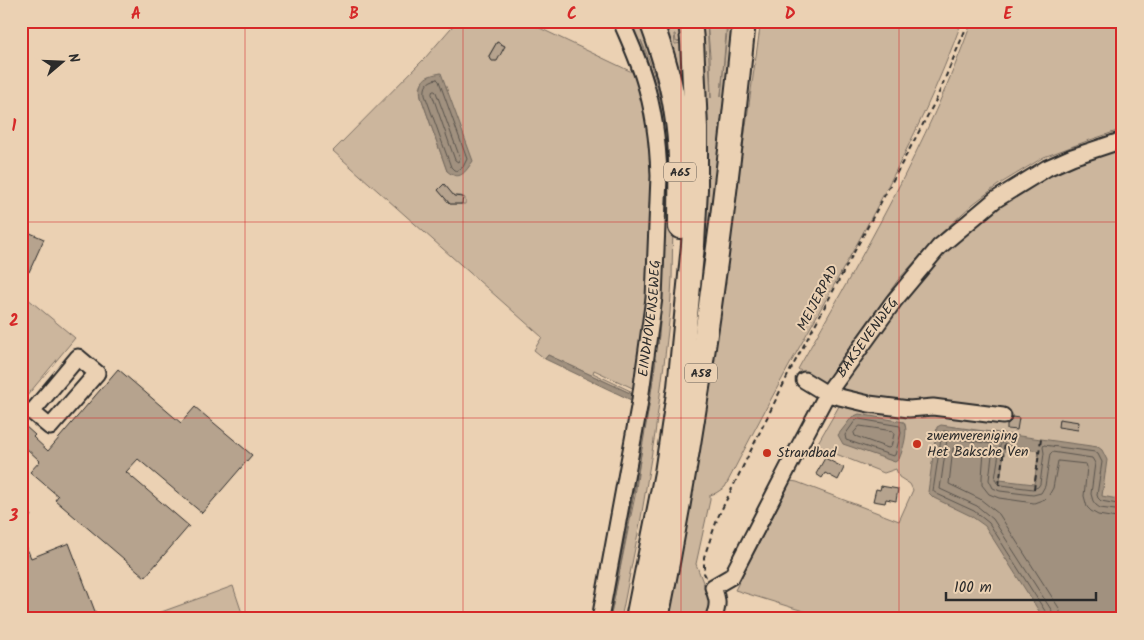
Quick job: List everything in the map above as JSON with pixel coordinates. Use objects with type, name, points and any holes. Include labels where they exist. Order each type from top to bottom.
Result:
[{"type":"highway","name":"A65","points":[[651,21],[672,90],[678,132],[680,286],[686,326]]},
{"type":"highway","name":"A58","points":[[637,619],[666,472],[679,387],[694,245],[696,128],[690,21]]},
{"type":"highway","name":"A58","points":[[657,619],[669,563],[714,289],[734,126],[744,21]]},
{"type":"street","name":"EINDHOVENSEWEG","points":[[600,619],[639,407],[654,298],[659,176],[659,158],[650,102],[642,72],[621,21]]},
{"type":"street","name":"BAKSEVENWEG","points":[[713,587],[732,576],[827,394],[894,301],[938,247],[995,200],[1047,168],[1072,157],[1123,140]]},
{"type":"street","points":[[78,357],[97,373],[50,427],[27,411],[78,357]]},
{"type":"street","points":[[804,380],[827,394],[869,404],[909,408],[932,407],[1003,416]]},
{"type":"street","points":[[713,587],[718,606],[713,619]]},
{"type":"path","name":"MEIJERPAD","points":[[713,587],[704,573],[704,557],[718,517],[790,372],[936,100],[969,21]]},
{"type":"path","points":[[1000,484],[1006,435]]},
{"type":"path","points":[[1034,489],[1041,439]]},
{"type":"shaded area","points":[[457,21],[525,21],[632,72],[617,21],[644,103],[650,146],[650,274],[639,391],[594,370],[593,373],[639,395],[635,402],[631,400],[632,394],[548,355],[545,359],[534,350],[542,337],[333,151],[425,58]],"holes":[[[497,42],[505,46],[496,61],[488,57]],[[430,76],[447,171],[421,97],[421,85]],[[444,184],[454,196],[465,198],[465,204],[450,204],[438,190]]]},
{"type":"shaded area","points":[[631,21],[643,21],[667,105],[673,224],[672,278],[670,313],[655,434],[621,619],[610,619],[635,496],[654,359],[626,535],[609,619],[604,619],[653,310],[652,88],[658,344],[663,279],[664,229],[652,81]],"holes":[[[641,40],[645,50],[659,96],[663,130],[654,80]]]},
{"type":"shaded area","points":[[656,21],[681,21],[682,41],[676,42],[674,34],[675,44],[682,43],[686,122]]},
{"type":"shaded area","points":[[697,21],[707,21],[727,21],[721,96],[728,21],[738,21],[725,146],[664,523]],"holes":[[[707,21],[710,56],[711,98]]]},
{"type":"shaded area","points":[[761,21],[962,21],[925,110],[882,197],[725,487],[710,495],[696,564],[714,611],[710,619],[667,619],[742,153]]},
{"type":"shaded area","points":[[972,21],[1123,21],[1123,129],[1044,157],[998,185],[973,204],[938,236],[898,280],[823,386],[798,369],[870,242],[914,155],[955,67]]},
{"type":"shaded area","points":[[1123,143],[1123,330],[1120,345],[1123,345],[1123,619],[829,619],[735,590],[791,481],[899,521],[913,490],[910,484],[899,477],[896,469],[884,473],[816,446],[846,394],[836,392],[877,329],[948,243],[1029,181]]},
{"type":"shaded area","points":[[21,293],[75,338],[21,403]]},
{"type":"shaded area","points":[[21,506],[30,509],[31,516],[24,520],[21,519]]},
{"type":"shaded area","points":[[233,586],[244,619],[142,619]]},
{"type":"water","points":[[628,21],[631,21],[652,81],[659,112],[662,144],[664,191],[663,258],[658,344],[655,344],[662,218],[660,138],[650,81]]},
{"type":"water","points":[[441,73],[473,161],[465,172],[459,176],[455,176],[447,171],[421,97],[421,86],[424,79]]},
{"type":"water","points":[[548,355],[632,394],[631,400],[545,359]]},
{"type":"water","points":[[654,359],[656,359],[641,457],[609,619],[633,494]]},
{"type":"water","points":[[859,414],[904,422],[906,435],[899,459],[895,462],[843,444],[838,435],[852,417]]},
{"type":"water","points":[[941,425],[1098,447],[1102,450],[1107,460],[1102,496],[1123,500],[1123,619],[1044,619],[985,526],[971,516],[934,498],[928,492],[937,427]],"holes":[[[1005,446],[1039,451],[1034,484],[1000,480]]]},
{"type":"building","points":[[497,42],[505,46],[497,61],[492,61],[489,56]]},
{"type":"building","points":[[444,184],[454,196],[463,197],[462,204],[450,204],[438,190]]},
{"type":"building","points":[[21,229],[44,239],[29,272],[21,268]]},
{"type":"building","points":[[118,369],[181,423],[195,407],[252,455],[202,513],[138,459],[126,472],[189,526],[145,577],[55,500],[58,496],[30,472],[40,461],[26,448],[21,454],[21,431],[25,426],[35,435],[33,437],[48,451]]},
{"type":"building","points":[[1012,417],[1019,418],[1017,430],[1007,429],[1007,424],[1011,421]]},
{"type":"building","points":[[1059,419],[1079,422],[1078,430],[1058,427]]},
{"type":"building","points":[[825,458],[844,468],[838,480],[825,473],[822,478],[816,474]]},
{"type":"building","points":[[881,486],[898,489],[896,501],[886,499],[885,503],[873,501],[876,489],[880,490]]},
{"type":"building","points":[[21,534],[31,558],[69,543],[96,614],[84,619],[23,619],[21,615]]},
{"type":"place","name":"zwemvereniging Het Baksche Ven","points":[[917,444]]},
{"type":"place","name":"Strandbad","points":[[767,453]]}]
